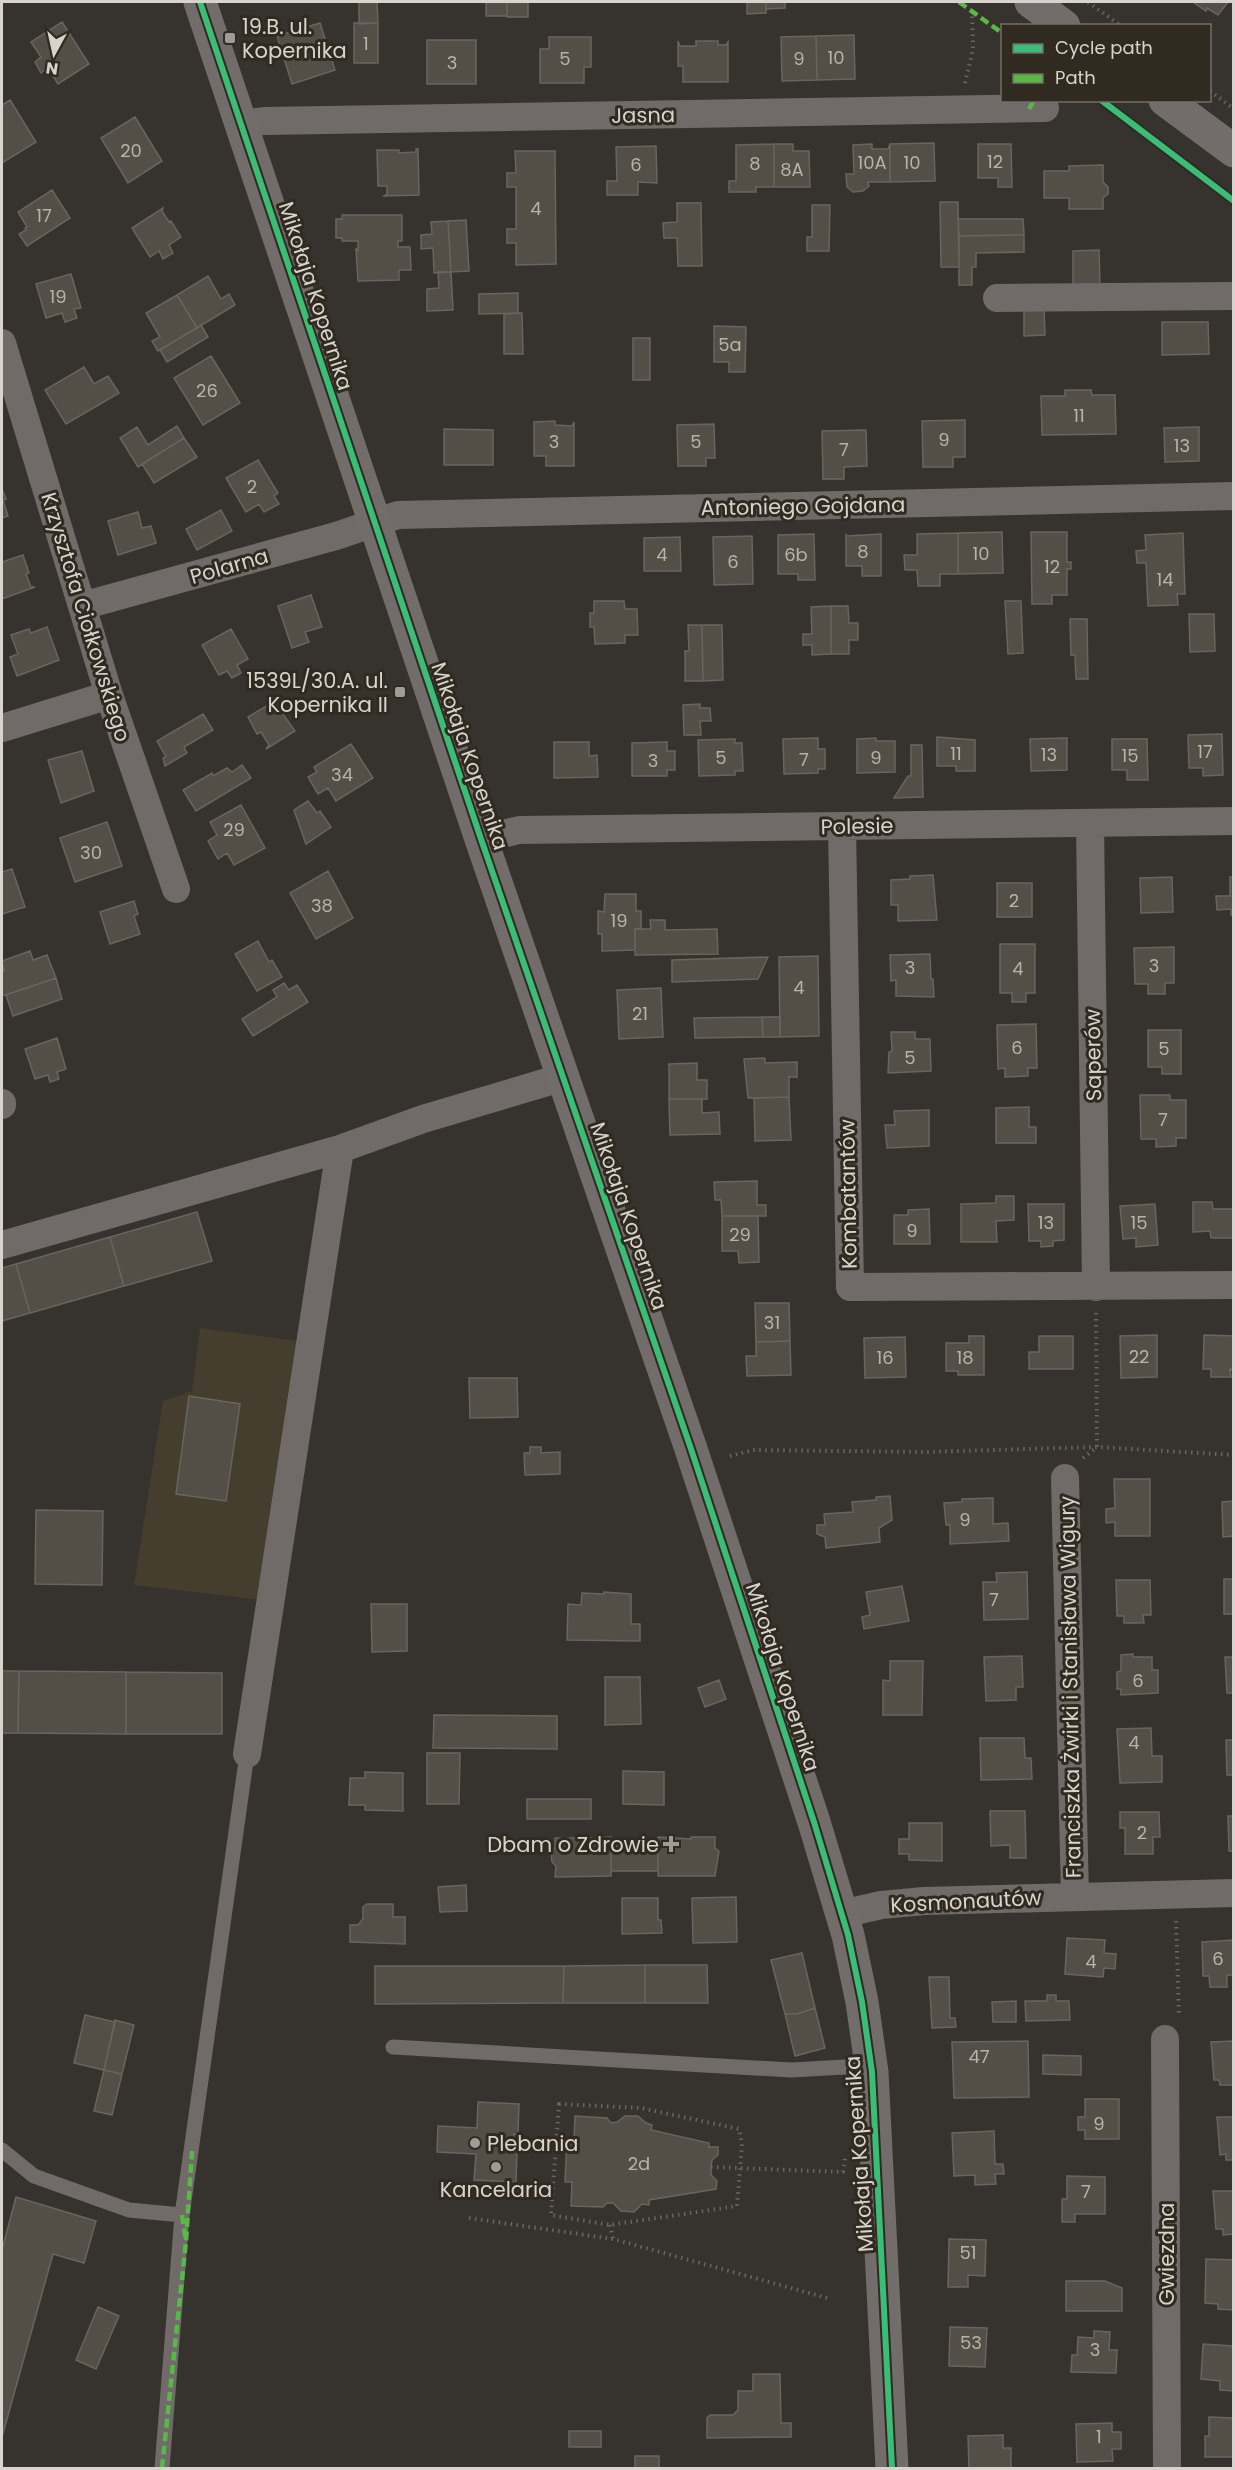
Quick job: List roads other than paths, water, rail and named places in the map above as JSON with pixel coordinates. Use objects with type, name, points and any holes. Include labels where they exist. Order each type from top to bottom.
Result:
[{"type":"street","name":"Mikołaja Kopernika","points":[[200,2],[481,839],[690,1446],[842,1914],[861,1993],[872,2072],[892,2469]]},
{"type":"street","points":[[1031,2],[1061,24]]},
{"type":"street","points":[[1169,102],[1233,151]]},
{"type":"street","name":"Jasna","points":[[242,124],[276,121],[1045,108]]},
{"type":"street","points":[[997,298],[1233,296]]},
{"type":"street","name":"Krzysztofa Ciołkowskiego","points":[[2,343],[109,695],[176,889]]},
{"type":"street","name":"Antoniego Gojdana","points":[[374,522],[398,515],[1233,496]]},
{"type":"street","name":"Polarna","points":[[82,606],[336,536],[374,522]]},
{"type":"street","points":[[2,728],[109,695]]},
{"type":"street","name":"Polesie","points":[[481,839],[519,830],[1233,821]]},
{"type":"street","name":"Saperów","points":[[1090,823],[1096,1287]]},
{"type":"street","name":"Kombatantów","points":[[842,826],[850,1287],[1233,1285]]},
{"type":"street","points":[[2,1245],[340,1149],[423,1119],[564,1077]]},
{"type":"street","points":[[247,1754],[340,1149]]},
{"type":"street","name":"Franciszka Żwirki i Stanisława Wigury","points":[[1065,1478],[1074,1896]]},
{"type":"street","name":"Kosmonautów","points":[[842,1914],[881,1905],[924,1901],[1233,1893]]},
{"type":"street","name":"Gwiezdna","points":[[1165,2039],[1167,2469]]},
{"type":"lane","points":[[162,2469],[182,2215],[247,1754]]},
{"type":"lane","points":[[393,2047],[791,2070],[845,2067],[872,2072]]},
{"type":"lane","points":[[2,2150],[34,2176],[129,2210],[182,2215]]},
{"type":"place","name":"19.B. ul. Kopernika","points":[[230,38]]},
{"type":"place","name":"1539L/30.A. ul. Kopernika II","points":[[400,692]]},
{"type":"place","name":"Dbam o Zdrowie","points":[[671,1844]]},
{"type":"place","name":"Plebania","points":[[475,2143]]},
{"type":"place","name":"Kancelaria","points":[[496,2167]]}]
